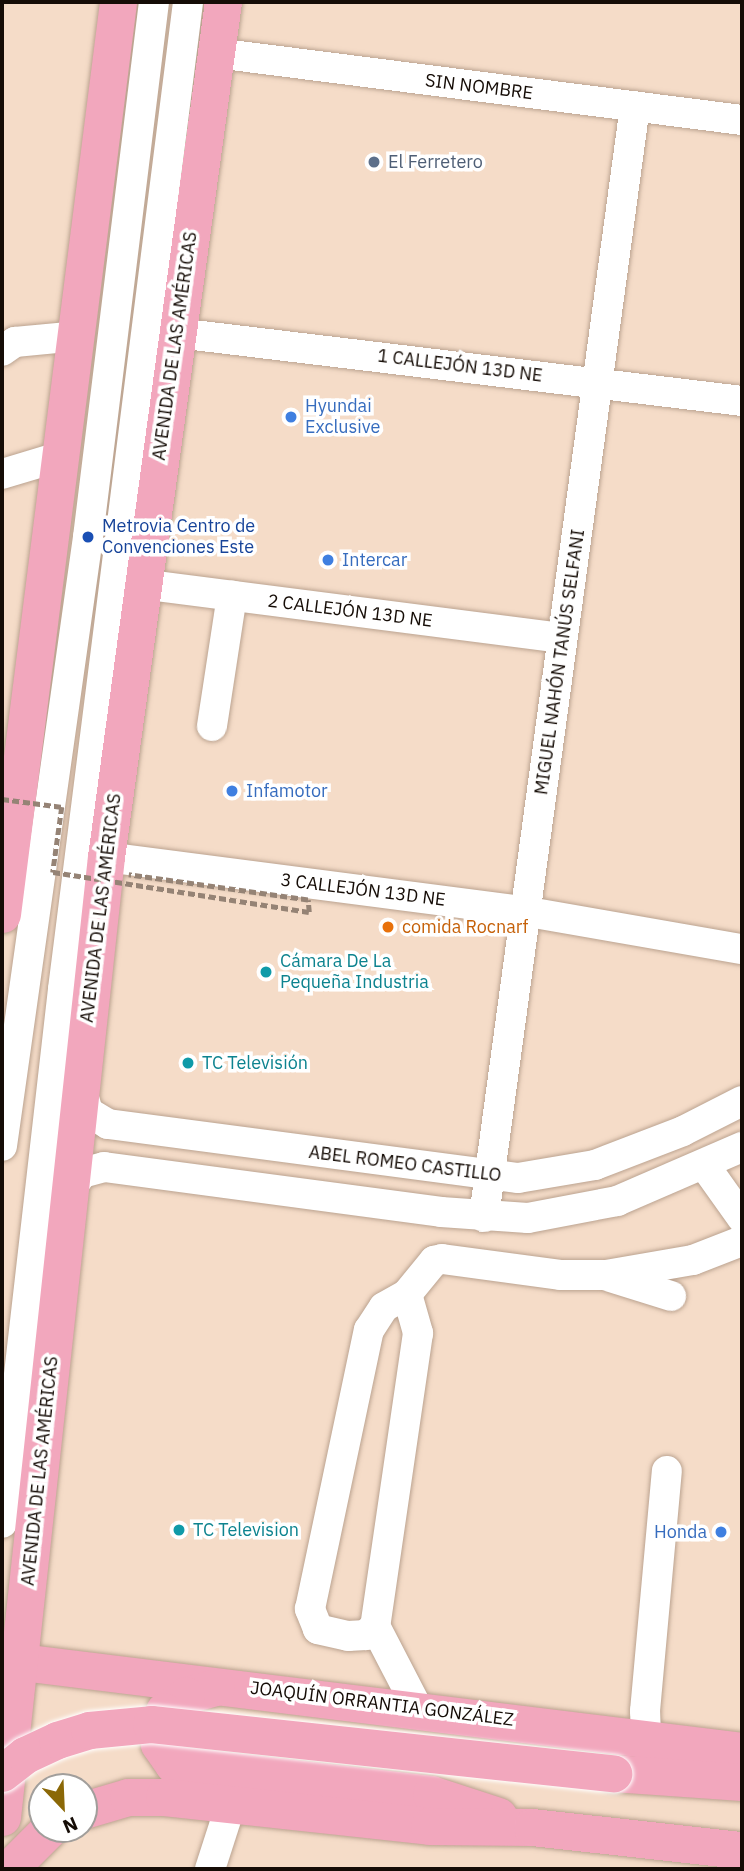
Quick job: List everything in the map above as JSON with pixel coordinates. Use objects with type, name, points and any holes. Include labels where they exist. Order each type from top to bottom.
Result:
[{"type":"main road","points":[[2,914],[118,2]]},
{"type":"main road","name":"AVENIDA DE LAS AMÉRICAS","points":[[2,1816],[12,1656],[66,1194],[80,1084],[118,866],[141,584],[223,2]]},
{"type":"main road","name":"JOAQUÍN ORRANTIA GONZÁLEZ","points":[[12,1656],[742,1751]]},
{"type":"main road","points":[[228,1685],[186,1695],[164,1711],[159,1744],[173,1764],[431,1794],[532,1827]]},
{"type":"main road","points":[[2,1773],[25,1755],[57,1740],[89,1730],[151,1724],[613,1773],[742,1782]]},
{"type":"main road","points":[[98,1806],[128,1797],[231,1804],[429,1826],[532,1827],[742,1850]]},
{"type":"main road","points":[[9,1869],[36,1843]]},
{"type":"street","points":[[2,1146],[88,537],[154,2]]},
{"type":"street","name":"AVENIDA DE LAS AMÉRICAS","points":[[2,1523],[65,976],[188,2]]},
{"type":"street","name":"SIN NOMBRE","points":[[216,53],[742,120]]},
{"type":"street","name":"MIGUEL NAHÓN TANÚS SELFANI","points":[[484,1217],[529,912],[559,638],[601,383],[635,106]]},
{"type":"street","name":"1 CALLEJÓN 13D NE","points":[[177,333],[742,401]]},
{"type":"street","points":[[2,351],[15,342],[77,336]]},
{"type":"street","points":[[2,474],[62,456]]},
{"type":"street","name":"2 CALLEJÓN 13D NE","points":[[141,584],[559,638]]},
{"type":"street","points":[[212,726],[232,596]]},
{"type":"street","name":"3 CALLEJÓN 13D NE","points":[[118,866],[529,912],[742,948]]},
{"type":"street","name":"ABEL ROMEO CASTILLO","points":[[80,1084],[88,1112],[108,1124],[489,1177],[518,1178],[595,1165],[683,1131],[742,1101]]},
{"type":"street","points":[[66,1194],[82,1173],[104,1167],[484,1217],[528,1218],[578,1211],[617,1201],[705,1166],[742,1147]]},
{"type":"street","points":[[705,1166],[742,1218]]},
{"type":"street","points":[[375,1626],[366,1635],[348,1636],[318,1629],[310,1609],[369,1330],[384,1307],[407,1294],[434,1261],[442,1259],[560,1275],[606,1275],[693,1260],[742,1241]]},
{"type":"street","points":[[606,1275],[671,1297]]},
{"type":"street","points":[[407,1294],[418,1333],[375,1626],[418,1709]]},
{"type":"street","points":[[646,1737],[645,1711],[667,1471]]},
{"type":"street","points":[[210,1869],[231,1804]]},
{"type":"path","points":[[2,799],[62,807],[52,872],[309,912],[308,900],[118,866]]},
{"type":"place","name":"El Ferretero","points":[[374,162]]},
{"type":"place","name":"Hyundai Exclusive","points":[[291,417]]},
{"type":"place","name":"Metrovia Centro de Convenciones Este","points":[[88,537]]},
{"type":"place","name":"Intercar","points":[[328,560]]},
{"type":"place","name":"Infamotor","points":[[232,791]]},
{"type":"place","name":"comida Rocnarf","points":[[388,927]]},
{"type":"place","name":"Cámara De La Pequeña Industria","points":[[266,972]]},
{"type":"place","name":"TC Televisión","points":[[188,1063]]},
{"type":"place","name":"TC Television","points":[[179,1530]]},
{"type":"place","name":"Honda","points":[[721,1532]]}]
